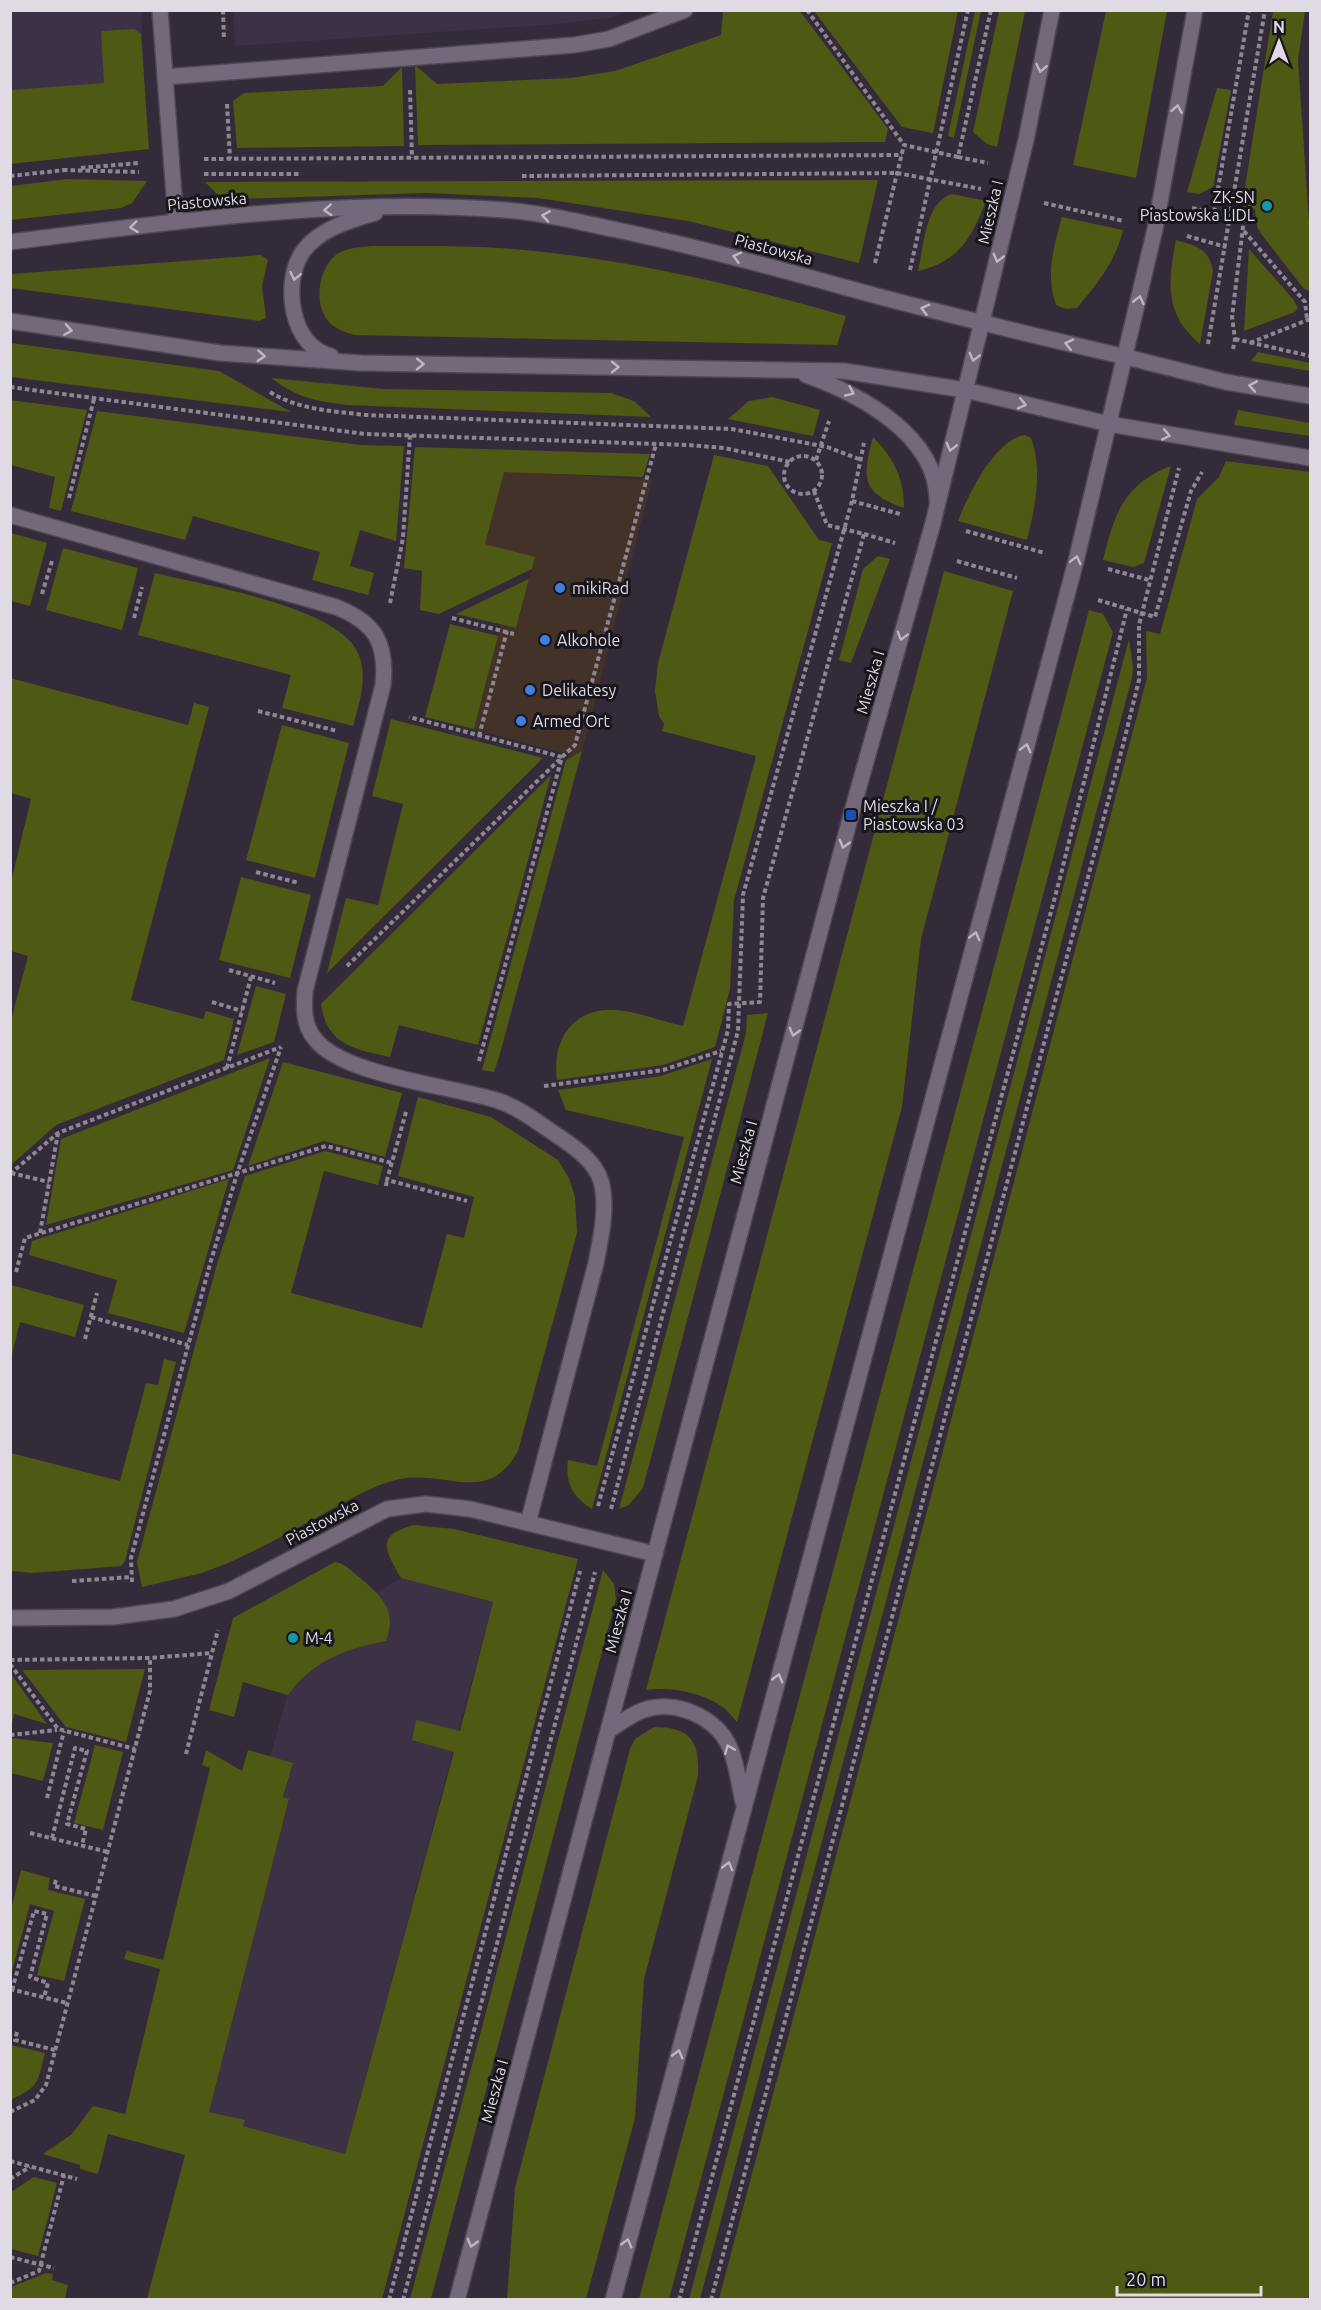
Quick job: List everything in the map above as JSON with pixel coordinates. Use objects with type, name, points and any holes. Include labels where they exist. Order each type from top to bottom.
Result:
[{"type":"street","points":[[160,10],[176,222]]},
{"type":"street","points":[[165,77],[409,59],[606,40],[685,10]]},
{"type":"street","name":"Mieszka I","points":[[457,2300],[851,815],[933,523],[1012,196],[1052,10]]},
{"type":"street","points":[[612,2300],[1076,561],[1155,229],[1195,10]]},
{"type":"street","name":"Piastowska","points":[[361,363],[325,354],[305,340],[293,307],[295,272],[301,254],[310,243],[331,229],[379,212],[407,207]]},
{"type":"street","name":"Piastowska","points":[[10,242],[176,222],[292,212],[407,207],[507,210],[576,221],[691,246],[982,323],[1226,381],[1311,396]]},
{"type":"street","name":"Piastowska","points":[[10,321],[220,353],[361,363],[844,371],[882,375],[965,390],[1109,424],[1311,458]]},
{"type":"street","name":"Piastowska","points":[[795,371],[861,398],[892,421],[923,455],[934,474],[937,504]]},
{"type":"street","points":[[10,515],[336,607],[353,614],[367,624],[378,638],[384,659],[383,685],[305,991],[306,1025],[314,1039],[335,1056],[350,1063],[509,1105],[570,1144],[595,1168],[603,1193],[602,1232],[596,1263],[528,1523]]},
{"type":"street","name":"Piastowska","points":[[10,1618],[60,1619],[139,1615],[195,1604],[229,1591],[373,1515],[407,1504],[448,1505],[655,1554]]},
{"type":"street","points":[[608,1731],[641,1710],[656,1706],[685,1709],[700,1717],[721,1732],[730,1748],[744,1805]]},
{"type":"path","points":[[223,10],[225,47]]},
{"type":"path","points":[[807,10],[904,145],[994,165]]},
{"type":"path","points":[[910,272],[968,10]]},
{"type":"path","points":[[958,157],[991,10]]},
{"type":"path","points":[[1214,212],[1249,10]]},
{"type":"path","points":[[1207,348],[1232,216],[1265,10]]},
{"type":"path","points":[[409,59],[412,158]]},
{"type":"path","points":[[874,267],[904,145]]},
{"type":"path","points":[[10,176],[63,170],[412,158],[902,155]]},
{"type":"path","points":[[63,170],[172,167],[311,174]]},
{"type":"path","points":[[518,176],[897,173],[1012,196],[1226,247]]},
{"type":"path","points":[[1183,206],[1245,219],[1232,317],[1235,339],[1311,356]]},
{"type":"path","points":[[1244,230],[1305,302],[1309,319],[1249,343]]},
{"type":"path","points":[[220,353],[281,398],[311,408],[366,415],[701,426],[732,429],[821,447],[859,459]]},
{"type":"path","points":[[10,387],[365,434],[724,448],[790,462],[804,456],[816,460],[820,466],[822,478],[814,491],[802,494],[790,488],[784,473],[790,462]]},
{"type":"path","points":[[816,460],[832,413]]},
{"type":"path","points":[[389,2300],[596,1540],[738,1031],[743,895],[852,501],[859,459],[867,432]]},
{"type":"path","points":[[367,624],[390,602],[403,538],[410,435]]},
{"type":"path","points":[[229,970],[305,991],[322,990],[575,745],[656,444]]},
{"type":"path","points":[[711,2300],[1123,745],[1139,680],[1138,635],[1141,613],[1181,463]]},
{"type":"path","points":[[1092,598],[1155,617],[1191,491],[1205,467]]},
{"type":"path","points":[[814,491],[827,525],[896,543]]},
{"type":"path","points":[[852,501],[1149,580]]},
{"type":"path","points":[[403,2300],[728,1030],[729,1004],[760,1002],[763,898],[864,534]]},
{"type":"path","points":[[948,558],[1017,578]]},
{"type":"path","points":[[679,2300],[1060,878],[1128,609]]},
{"type":"path","points":[[452,618],[514,634]]},
{"type":"path","points":[[479,736],[507,631]]},
{"type":"path","points":[[377,708],[562,758]]},
{"type":"path","points":[[258,711],[369,739]]},
{"type":"path","points":[[470,1094],[562,758]]},
{"type":"path","points":[[256,872],[330,891]]},
{"type":"path","points":[[227,1068],[251,977]]},
{"type":"path","points":[[212,1002],[242,1011]]},
{"type":"path","points":[[11,1173],[58,1133],[281,1047],[314,1039]]},
{"type":"path","points":[[139,1615],[131,1577],[131,1558],[237,1174],[281,1047]]},
{"type":"path","points":[[543,1086],[663,1070],[722,1051]]},
{"type":"path","points":[[386,1186],[415,1080]]},
{"type":"path","points":[[40,1233],[58,1133]]},
{"type":"path","points":[[16,1272],[25,1238],[326,1146],[392,1163]]},
{"type":"path","points":[[11,1173],[49,1182]]},
{"type":"path","points":[[387,1180],[467,1201]]},
{"type":"path","points":[[85,1339],[97,1293]]},
{"type":"path","points":[[91,1317],[188,1345]]},
{"type":"path","points":[[66,1582],[131,1577]]},
{"type":"path","points":[[186,1754],[229,1591]]},
{"type":"path","points":[[10,1662],[150,1658],[212,1653]]},
{"type":"path","points":[[10,2112],[41,2094],[55,2050],[150,1691],[150,1658]]},
{"type":"path","points":[[10,1662],[58,1730]]},
{"type":"path","points":[[10,1735],[58,1730],[135,1749]]},
{"type":"path","points":[[47,1798],[64,1731]]},
{"type":"path","points":[[52,1838],[75,1748],[87,1751],[68,1824],[86,1829],[82,1845]]},
{"type":"path","points":[[30,1833],[108,1852]]},
{"type":"path","points":[[56,1880],[54,1886],[96,1896]]},
{"type":"path","points":[[44,1997],[48,1983],[30,1977],[47,1914],[34,1911],[11,1990],[68,2003]]},
{"type":"path","points":[[17,2032],[15,2040],[55,2050]]},
{"type":"path","points":[[10,2161],[77,2179]]},
{"type":"path","points":[[10,2179],[31,2166]]},
{"type":"path","points":[[10,2283],[39,2271],[64,2175]]},
{"type":"path","points":[[10,2257],[54,2268]]},
{"type":"shaded area","points":[[233,10],[630,11],[608,18],[559,24],[235,46]]},
{"type":"shaded area","points":[[11,11],[141,11],[144,81],[11,90]]},
{"type":"shaded area","points":[[504,471],[652,480],[582,751],[574,756],[474,729],[501,625],[516,628],[535,558],[485,544]]},
{"type":"shaded area","points":[[401,1578],[493,1602],[345,2154],[243,2126],[245,2120],[209,2112],[289,1800],[283,1798],[293,1763],[270,1757],[293,1676],[318,1627]]},
{"type":"green space","points":[[723,11],[800,11],[888,129],[885,142],[418,145],[415,65],[437,84],[571,78],[615,71],[721,35]]},
{"type":"green space","points":[[814,11],[958,11],[933,133],[902,127]]},
{"type":"green space","points":[[975,11],[981,11],[954,138],[948,136]]},
{"type":"green space","points":[[999,11],[1025,11],[997,147],[987,144],[973,132]]},
{"type":"green space","points":[[1106,11],[1167,11],[1136,178],[1073,165]]},
{"type":"green space","points":[[1273,11],[1305,11],[1298,60],[1310,237],[1310,291],[1304,289],[1262,235],[1257,227],[1255,209],[1242,206]]},
{"type":"green space","points":[[134,29],[141,34],[149,149],[11,164],[11,90],[104,83],[101,31]]},
{"type":"green space","points":[[402,67],[404,146],[237,148],[233,101],[244,93],[383,86]]},
{"type":"green space","points":[[1217,88],[1231,90],[1213,187],[1199,194],[1187,192]]},
{"type":"green space","points":[[67,179],[147,181],[132,203],[121,208],[11,220],[11,186]]},
{"type":"green space","points":[[878,180],[859,263],[688,221],[538,198],[427,193],[234,199],[217,194],[205,182]]},
{"type":"green space","points":[[952,194],[986,201],[975,227],[962,246],[944,261],[918,271],[931,215],[943,199]]},
{"type":"green space","points":[[1062,217],[1123,230],[1111,262],[1077,308],[1066,309],[1056,305],[1051,283],[1052,261]]},
{"type":"green space","points":[[1176,240],[1195,246],[1205,253],[1213,271],[1200,344],[1188,333],[1174,309],[1171,270]]},
{"type":"green space","points":[[374,246],[505,248],[606,260],[766,294],[846,316],[837,345],[354,335],[335,327],[324,314],[319,296],[322,277],[325,268],[337,254],[350,249]]},
{"type":"green space","points":[[1249,249],[1293,299],[1298,308],[1295,312],[1244,331]]},
{"type":"green space","points":[[261,255],[268,260],[262,286],[266,318],[259,321],[11,288],[11,274]]},
{"type":"green space","points":[[11,343],[219,371],[291,412],[11,377]]},
{"type":"green space","points":[[1258,352],[1310,363],[1310,371],[1251,361]]},
{"type":"green space","points":[[271,378],[384,389],[611,393],[634,401],[651,417],[347,405],[307,398]]},
{"type":"green space","points":[[772,397],[820,410],[813,436],[728,419],[749,401]]},
{"type":"green space","points":[[10,400],[87,410],[61,511],[49,508],[55,477],[11,465]]},
{"type":"green space","points":[[1238,410],[1310,423],[1310,436],[1234,425]]},
{"type":"green space","points":[[97,411],[361,445],[404,446],[396,541],[360,530],[350,566],[374,573],[368,595],[312,580],[320,552],[193,516],[185,540],[71,511]]},
{"type":"green space","points":[[1025,435],[1031,438],[1037,463],[1037,489],[1027,540],[958,521],[975,484],[993,458],[1014,439]]},
{"type":"green space","points":[[873,437],[887,453],[900,478],[904,508],[879,496],[868,482],[867,463]]},
{"type":"green space","points":[[415,447],[650,454],[643,477],[504,472],[485,544],[535,557],[532,569],[439,614],[420,610],[422,571],[404,568]]},
{"type":"green space","points":[[714,455],[768,466],[819,540],[832,543],[734,900],[730,989],[715,1047],[663,1065],[557,1080],[558,1049],[563,1036],[581,1017],[608,1010],[625,1011],[683,1026],[756,756],[662,731],[664,724],[659,716],[655,691],[658,663]]},
{"type":"green space","points":[[1226,461],[1310,472],[1310,2299],[719,2299],[1147,678],[1146,631],[1160,634],[1197,499],[1219,477]]},
{"type":"green space","points":[[1171,466],[1144,563],[1133,567],[1103,560],[1112,528],[1124,502],[1142,482]]},
{"type":"green space","points":[[11,533],[47,543],[30,606],[11,601]]},
{"type":"green space","points":[[63,548],[138,568],[122,630],[46,610]]},
{"type":"green space","points":[[878,556],[890,559],[851,663],[839,660],[863,569]]},
{"type":"green space","points":[[944,571],[1013,591],[921,939],[902,1107],[737,1722],[724,1708],[707,1698],[676,1690],[646,1690]]},
{"type":"green space","points":[[155,573],[270,601],[329,625],[349,640],[360,658],[363,675],[353,726],[282,708],[291,675],[138,635]]},
{"type":"green space","points":[[529,579],[516,628],[456,614]]},
{"type":"green space","points":[[1089,610],[1103,614],[1113,632],[669,2299],[639,2299]]},
{"type":"green space","points":[[450,624],[498,636],[474,729],[425,717]]},
{"type":"green space","points":[[1129,639],[1133,667],[1132,678],[700,2299],[689,2299]]},
{"type":"green space","points":[[10,678],[188,725],[194,703],[209,707],[131,1000],[203,1019],[206,1011],[234,1019],[224,1060],[56,1125],[11,1165],[11,1020],[28,956],[11,951],[11,882],[31,799],[11,793]]},
{"type":"green space","points":[[391,719],[543,758],[327,973],[346,898],[378,905],[403,804],[372,796]]},
{"type":"green space","points":[[282,725],[349,743],[315,878],[246,860]]},
{"type":"green space","points":[[582,751],[499,1057],[494,1072],[482,1070],[566,760]]},
{"type":"green space","points":[[551,775],[478,1045],[399,1025],[390,1057],[354,1048],[336,1037],[324,1018],[321,1004]]},
{"type":"green space","points":[[241,877],[311,895],[290,978],[219,960]]},
{"type":"green space","points":[[256,986],[286,994],[274,1042],[237,1055]]},
{"type":"green space","points":[[768,1013],[643,1488],[629,1505],[619,1509],[746,1033],[747,1015]]},
{"type":"green space","points":[[270,1058],[233,1170],[46,1225],[61,1139]]},
{"type":"green space","points":[[712,1059],[592,1509],[579,1499],[571,1488],[567,1468],[568,1460],[597,1466],[684,1137],[566,1110],[558,1090],[661,1076]]},
{"type":"green space","points":[[283,1062],[402,1093],[385,1157],[324,1141],[248,1166]]},
{"type":"green space","points":[[418,1097],[491,1117],[558,1160],[569,1178],[575,1197],[577,1233],[518,1451],[506,1468],[494,1477],[480,1482],[418,1477],[391,1481],[366,1491],[228,1563],[202,1573],[142,1587],[137,1562],[217,1264],[245,1176],[325,1151],[383,1166],[378,1185],[324,1171],[291,1293],[422,1328],[447,1234],[464,1238],[474,1197],[398,1176]]},
{"type":"green space","points":[[229,1179],[184,1333],[108,1313],[117,1280],[29,1255],[32,1241]]},
{"type":"green space","points":[[11,1285],[84,1305],[75,1337],[20,1322],[11,1359]]},
{"type":"green space","points":[[164,1359],[176,1362],[125,1561],[121,1566],[33,1573],[11,1571],[11,1453],[120,1481],[146,1383],[158,1385]]},
{"type":"green space","points":[[414,1525],[454,1529],[578,1559],[382,2299],[147,2299],[185,2155],[108,2134],[98,2174],[80,2169],[80,2165],[43,2154],[72,2134],[93,2106],[125,2114],[160,1969],[124,1959],[127,1951],[163,1960],[210,1768],[202,1765],[206,1750],[242,1771],[248,1750],[293,1763],[283,1797],[289,1799],[209,2112],[245,2120],[243,2126],[345,2154],[454,1752],[412,1740],[416,1720],[460,1731],[493,1602],[401,1578],[391,1559],[387,1544],[394,1533]]},
{"type":"green space","points":[[335,1562],[345,1566],[367,1584],[385,1604],[390,1621],[386,1641],[344,1652],[331,1658],[308,1673],[288,1695],[243,1682],[234,1717],[209,1710],[233,1618]]},
{"type":"green space","points":[[603,1570],[614,1584],[616,1599],[431,2299],[410,2299]]},
{"type":"green space","points":[[145,1669],[126,1742],[66,1727],[22,1670]]},
{"type":"green space","points":[[10,1674],[47,1724],[14,1714],[11,1729]]},
{"type":"green space","points":[[654,1727],[677,1730],[691,1739],[697,1754],[698,1776],[644,1979],[635,2118],[586,2299],[507,2299],[515,2188],[630,1749],[635,1739]]},
{"type":"green space","points":[[11,1738],[53,1743],[43,1781],[11,1773]]},
{"type":"green space","points":[[95,1745],[123,1752],[103,1830],[74,1823]]},
{"type":"green space","points":[[21,1870],[50,1878],[48,1890],[85,1899],[64,1981],[37,1975],[54,1911],[30,1904],[11,1975],[11,1910]]},
{"type":"green space","points":[[11,2045],[45,2053],[36,2082],[27,2091],[11,2100]]},
{"type":"green space","points":[[34,2177],[57,2183],[38,2256],[11,2249],[11,2192]]},
{"type":"green space","points":[[46,2273],[53,2274],[52,2280],[68,2285],[65,2299],[11,2299],[11,2287]]},
{"type":"place","name":"ZK-SN Piastowska LIDL","points":[[1267,206]]},
{"type":"place","name":"mikiRad","points":[[560,588]]},
{"type":"place","name":"Alkohole","points":[[545,640]]},
{"type":"place","name":"Delikatesy","points":[[530,690]]},
{"type":"place","name":"Armed Ort","points":[[521,721]]},
{"type":"place","name":"Mieszka I / Piastowska 03","points":[[851,815]]},
{"type":"place","name":"M-4","points":[[293,1638]]}]
